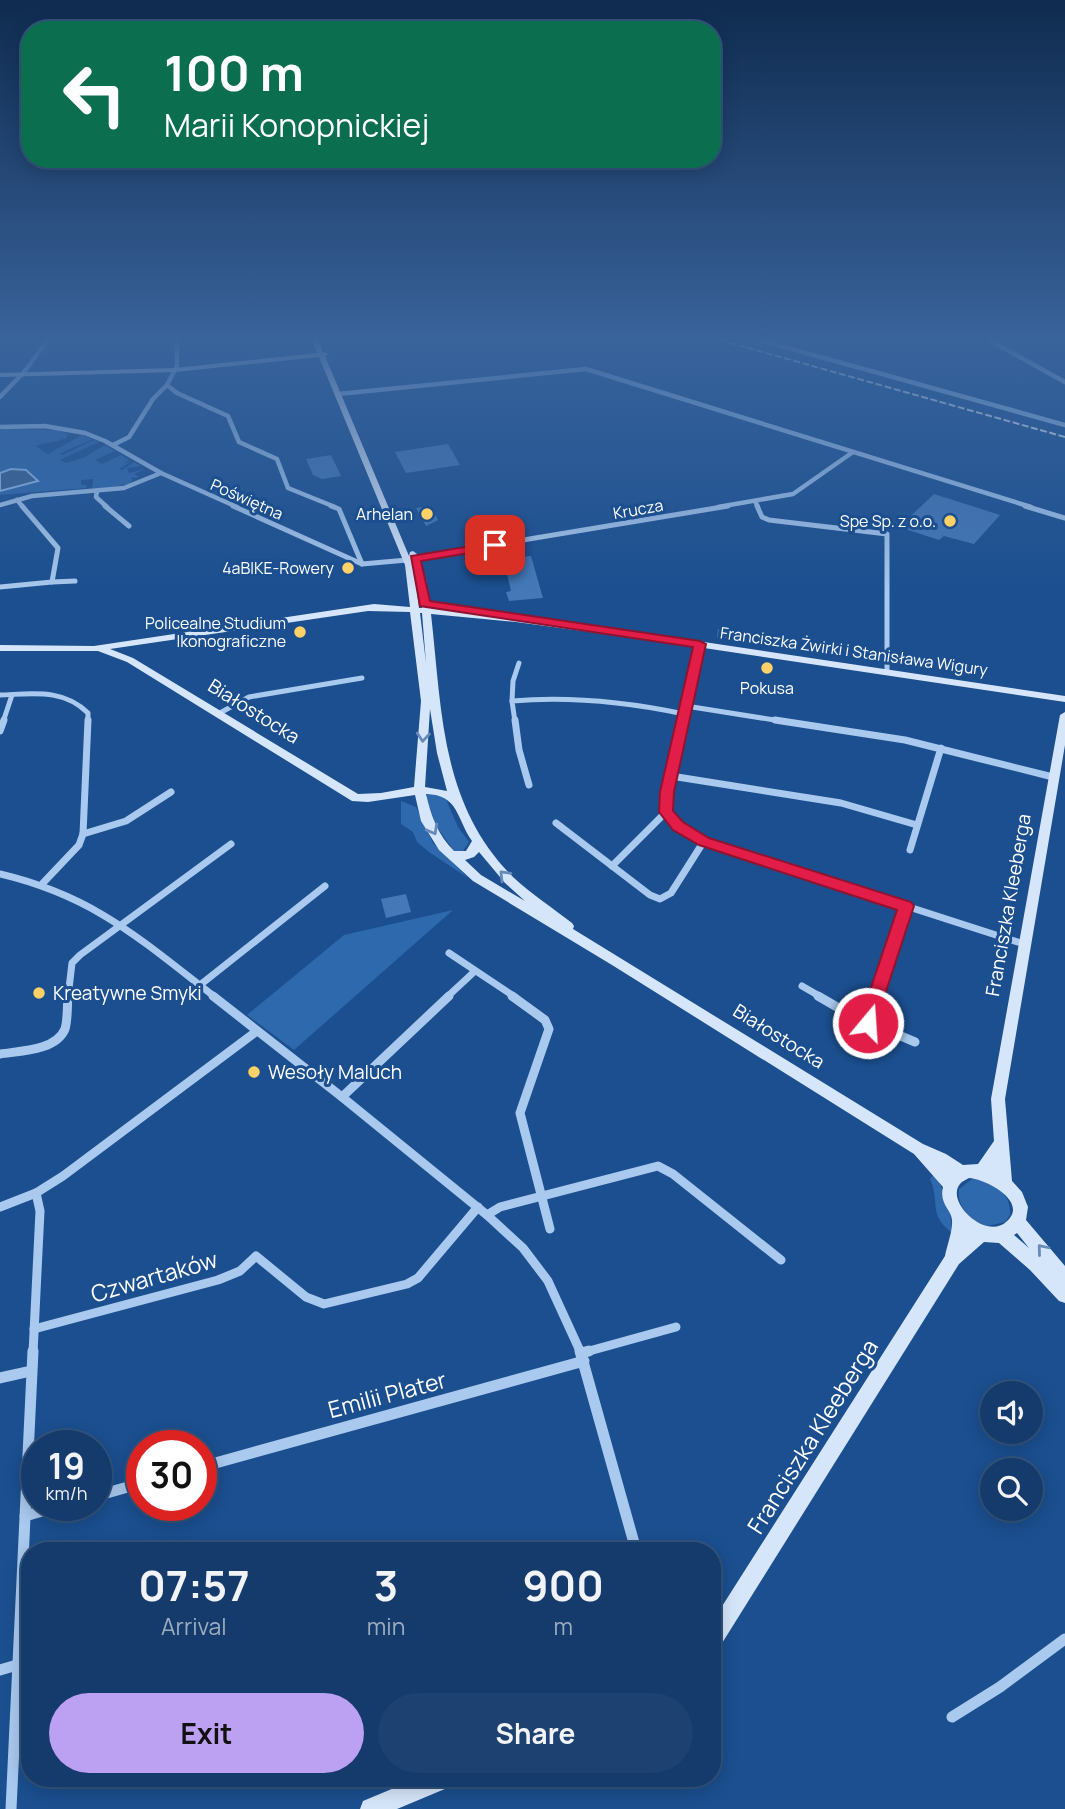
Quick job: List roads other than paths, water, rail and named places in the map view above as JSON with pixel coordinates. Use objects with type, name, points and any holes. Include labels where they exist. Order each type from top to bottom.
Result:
[{"type":"main road","points":[[420,606],[454,798]]},
{"type":"main road","points":[[371,1809],[423,1787]]},
{"type":"street","points":[[113,445],[129,437],[137,424]]},
{"type":"street","points":[[232,424],[239,442],[277,459],[288,488],[339,509],[362,564]]},
{"type":"street","points":[[355,424],[411,559],[420,606],[426,701],[419,790],[422,805]]},
{"type":"street","points":[[764,424],[1065,518]]},
{"type":"street","name":"Poświętna","points":[[0,427],[61,428],[85,433],[113,445],[161,473],[362,564],[411,559]]},
{"type":"street","name":"Krucza","points":[[411,559],[793,494],[853,452]]},
{"type":"street","points":[[0,505],[17,500],[130,487],[161,473]]},
{"type":"street","points":[[97,491],[96,497],[99,501],[129,526]]},
{"type":"street","points":[[17,500],[58,548],[52,582]]},
{"type":"street","points":[[755,501],[762,517],[769,520],[887,534],[887,670]]},
{"type":"street","points":[[0,587],[75,581]]},
{"type":"street","name":"Franciszka Żwirki i Stanisława Wigury","points":[[0,648],[94,649],[368,608],[420,606],[887,670],[1065,699]]},
{"type":"street","points":[[612,866],[666,812],[671,776],[700,644]]},
{"type":"street","name":"Białostocka","points":[[94,649],[118,654],[346,793],[368,799],[419,790]]},
{"type":"street","points":[[519,663],[513,681],[512,701],[519,750],[529,785]]},
{"type":"street","points":[[218,714],[249,698],[362,678]]},
{"type":"street","points":[[0,695],[61,695],[73,699],[88,713],[83,834],[79,845],[43,883]]},
{"type":"street","points":[[0,731],[12,695]]},
{"type":"street","points":[[512,701],[547,697],[588,699],[685,710],[941,748],[1053,777]]},
{"type":"street","name":"Franciszka Kleeberga","points":[[1005,1183],[998,1099],[1065,715]]},
{"type":"street","points":[[910,850],[941,748]]},
{"type":"street","points":[[671,776],[841,803],[916,825]]},
{"type":"street","points":[[419,790],[436,789],[454,798]]},
{"type":"street","points":[[83,834],[126,821],[171,792]]},
{"type":"street","name":"Białostocka","points":[[394,796],[422,805],[432,831],[448,853],[477,878],[617,961],[918,1149],[956,1179]]},
{"type":"street","name":"Białostocka","points":[[454,798],[477,842],[500,871],[523,892],[617,961]]},
{"type":"street","points":[[666,812],[678,826],[704,841],[1024,944]]},
{"type":"street","points":[[556,823],[650,895],[660,899],[665,897],[704,841]]},
{"type":"street","points":[[448,853],[469,855],[477,842]]},
{"type":"street","points":[[0,1055],[46,1045],[64,1033],[72,963],[230,844]]},
{"type":"street","points":[[0,874],[43,883],[86,903],[121,924],[342,1097],[487,1215],[523,1248],[548,1280],[582,1357],[634,1542]]},
{"type":"street","points":[[200,985],[325,886]]},
{"type":"street","points":[[868,1023],[906,906]]},
{"type":"street","points":[[449,953],[536,1012],[545,1020],[549,1029],[520,1113],[550,1229]]},
{"type":"street","points":[[342,1097],[475,971]]},
{"type":"street","points":[[802,986],[868,1023],[915,1042]]},
{"type":"street","points":[[0,1207],[36,1193],[99,1151],[257,1031]]},
{"type":"street","points":[[982,1171],[1005,1183],[1018,1202],[1017,1221],[1001,1234],[982,1233],[960,1219],[950,1201],[956,1179],[982,1171],[1001,1144]]},
{"type":"street","points":[[487,1215],[500,1207],[658,1166],[673,1174],[781,1260]]},
{"type":"street","points":[[29,1430],[40,1211],[36,1193]]},
{"type":"street","name":"Czwartaków","points":[[34,1329],[218,1280],[240,1271],[256,1256],[273,1265],[313,1302],[324,1304],[407,1284],[418,1278],[478,1208]]},
{"type":"street","name":"Franciszka Kleeberga","points":[[953,1258],[960,1219]]},
{"type":"street","points":[[1017,1221],[1065,1278]]},
{"type":"street","name":"Franciszka Kleeberga","points":[[721,1627],[953,1258],[982,1233]]},
{"type":"street","points":[[1001,1234],[1036,1264],[1065,1295]]},
{"type":"street","name":"Emilii Plater","points":[[217,1462],[582,1357],[676,1326]]},
{"type":"street","points":[[0,1378],[31,1371]]},
{"type":"street","points":[[24,1542],[25,1521]]},
{"type":"street","points":[[10,1809],[21,1590]]},
{"type":"street","points":[[952,1717],[1000,1687],[1065,1639]]},
{"type":"street","points":[[0,1670],[17,1665]]},
{"type":"railway","points":[[1020,424],[1065,437]]},
{"type":"place","name":"Arhelan","points":[[427,514]]},
{"type":"place","name":"Spe Sp. z o.o.","points":[[950,521]]},
{"type":"place","name":"4aBIKE-Rowery","points":[[348,568]]},
{"type":"place","name":"Policealne Studium Ikonograficzne","points":[[300,632]]},
{"type":"place","name":"Pokusa","points":[[767,668]]},
{"type":"place","name":"Kreatywne Smyki","points":[[39,993]]},
{"type":"place","name":"Wesoły Maluch","points":[[254,1072]]}]
